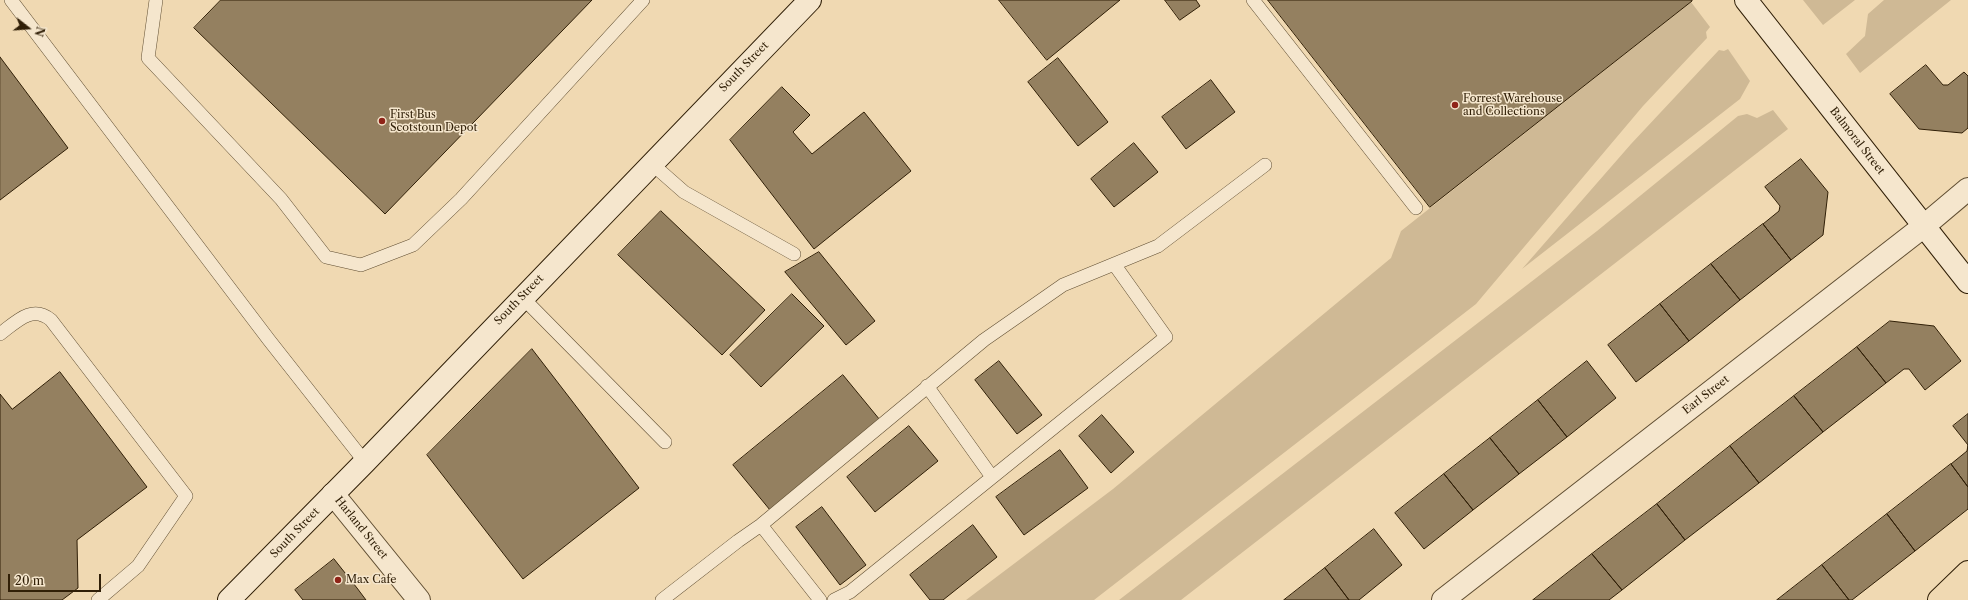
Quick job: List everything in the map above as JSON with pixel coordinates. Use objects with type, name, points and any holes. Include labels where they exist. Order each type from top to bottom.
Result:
[{"type":"main road","points":[[1939,600],[1968,572]]},
{"type":"main road","points":[[1960,600],[1968,595]]},
{"type":"street","name":"South Street","points":[[229,600],[365,462],[651,163],[810,0]]},
{"type":"street","name":"Balmoral Street","points":[[1746,0],[1968,282]]},
{"type":"street","name":"Earl Street","points":[[1443,600],[1924,226],[1968,189]]},
{"type":"street","name":"Harland Street","points":[[333,494],[419,600]]},
{"type":"lane","points":[[10,0],[269,340],[365,462]]},
{"type":"lane","points":[[156,0],[148,58],[281,199],[326,257],[361,265],[413,245],[461,199],[643,0]]},
{"type":"lane","points":[[1253,0],[1416,208]]},
{"type":"lane","points":[[651,163],[684,192],[794,254]]},
{"type":"lane","points":[[662,600],[738,540],[761,525],[984,340],[1062,285],[1158,246],[1265,165]]},
{"type":"lane","points":[[834,600],[850,592],[1166,337],[1114,264]]},
{"type":"lane","points":[[522,297],[665,442]]},
{"type":"lane","points":[[0,334],[30,313],[38,313],[51,320],[186,496],[138,566],[98,600]]},
{"type":"lane","points":[[927,386],[992,477]]},
{"type":"lane","points":[[761,525],[820,600]]},
{"type":"shaded area","points":[[1803,0],[1855,0],[1823,25]]},
{"type":"shaded area","points":[[1884,0],[1951,0],[1860,73],[1846,54],[1865,36],[1868,14]]},
{"type":"shaded area","points":[[1691,2],[1710,27],[1706,32],[1707,38],[1643,106],[1476,304],[1094,600],[966,600],[1113,489],[1391,258],[1401,231]]},
{"type":"shaded area","points":[[1728,49],[1750,81],[1740,99],[1522,269],[1631,144],[1719,50],[1724,51]]},
{"type":"shaded area","points":[[1773,110],[1788,129],[1181,600],[1119,600],[1597,231],[1738,116],[1747,114],[1757,118]]},
{"type":"building","name":"First Bus Scotstoun Depot","points":[[221,0],[592,0],[385,214],[194,28]]},
{"type":"building","points":[[999,0],[1120,0],[1047,60]]},
{"type":"building","points":[[1165,0],[1196,0],[1200,6],[1180,20]]},
{"type":"building","name":"Forrest Warehouse and Collections","points":[[1268,0],[1692,0],[1692,1],[1430,207]]},
{"type":"building","points":[[0,57],[68,148],[0,200]]},
{"type":"building","points":[[1058,58],[1108,122],[1078,146],[1028,82]]},
{"type":"building","points":[[1926,65],[1943,85],[1948,85],[1964,72],[1968,76],[1968,128],[1962,133],[1919,129],[1890,94]]},
{"type":"building","points":[[1211,80],[1235,112],[1186,149],[1162,117]]},
{"type":"building","points":[[782,87],[810,115],[793,132],[812,154],[864,112],[911,171],[814,249],[730,140]]},
{"type":"building","points":[[1134,143],[1158,172],[1114,207],[1091,179]]},
{"type":"building","points":[[1801,159],[1828,192],[1823,235],[1791,260],[1763,224],[1779,211],[1780,206],[1765,187]]},
{"type":"building","points":[[661,211],[765,310],[722,355],[618,255]]},
{"type":"building","points":[[1763,224],[1791,260],[1740,300],[1711,264]]},
{"type":"building","points":[[819,252],[875,321],[846,345],[785,272]]},
{"type":"building","points":[[1711,264],[1740,300],[1689,341],[1660,304]]},
{"type":"building","points":[[792,294],[824,326],[761,387],[730,355]]},
{"type":"building","points":[[1660,304],[1689,341],[1636,382],[1608,345]]},
{"type":"building","points":[[1890,321],[1934,326],[1961,361],[1925,390],[1909,369],[1904,369],[1886,383],[1857,347]]},
{"type":"building","points":[[1857,347],[1886,383],[1823,432],[1794,396]]},
{"type":"building","points":[[532,349],[639,488],[523,579],[427,455]]},
{"type":"building","points":[[999,361],[1042,415],[1017,434],[975,380]]},
{"type":"building","points":[[1587,361],[1616,398],[1567,437],[1538,400]]},
{"type":"building","points":[[60,372],[147,487],[77,540],[78,588],[62,600],[0,600],[0,394],[12,409]]},
{"type":"building","points":[[843,375],[880,420],[770,510],[733,465]]},
{"type":"building","points":[[1794,396],[1823,432],[1759,483],[1730,446]]},
{"type":"building","points":[[1538,400],[1567,437],[1519,474],[1490,438]]},
{"type":"building","points":[[1968,414],[1968,445],[1953,426]]},
{"type":"building","points":[[1102,415],[1134,452],[1111,473],[1079,436]]},
{"type":"building","points":[[909,426],[938,461],[875,512],[847,477]]},
{"type":"building","points":[[1490,438],[1519,474],[1473,510],[1444,474]]},
{"type":"building","points":[[1968,445],[1968,487],[1951,464],[1967,451]]},
{"type":"building","points":[[1730,446],[1759,483],[1685,540],[1657,504]]},
{"type":"building","points":[[1060,450],[1088,488],[1024,535],[996,497]]},
{"type":"building","points":[[1951,464],[1968,487],[1968,509],[1915,551],[1887,514]]},
{"type":"building","points":[[1444,474],[1473,510],[1424,549],[1395,513]]},
{"type":"building","points":[[1657,504],[1685,540],[1622,590],[1592,554]]},
{"type":"building","points":[[822,507],[866,565],[840,585],[796,527]]},
{"type":"building","points":[[1887,514],[1915,551],[1852,600],[1849,600],[1822,565]]},
{"type":"building","points":[[973,525],[997,557],[943,600],[930,600],[910,575]]},
{"type":"building","points":[[1374,529],[1402,565],[1359,600],[1349,600],[1325,568]]},
{"type":"building","points":[[1592,554],[1622,590],[1609,600],[1533,600]]},
{"type":"building","points":[[334,559],[366,600],[303,600],[295,590]]},
{"type":"building","points":[[1822,565],[1849,600],[1777,600]]},
{"type":"building","points":[[1325,568],[1349,600],[1284,600]]},
{"type":"place","name":"Forrest Warehouse and Collections","points":[[1455,105]]},
{"type":"place","name":"First Bus Scotstoun Depot","points":[[382,121]]},
{"type":"place","name":"Max Cafe","points":[[338,580]]}]
